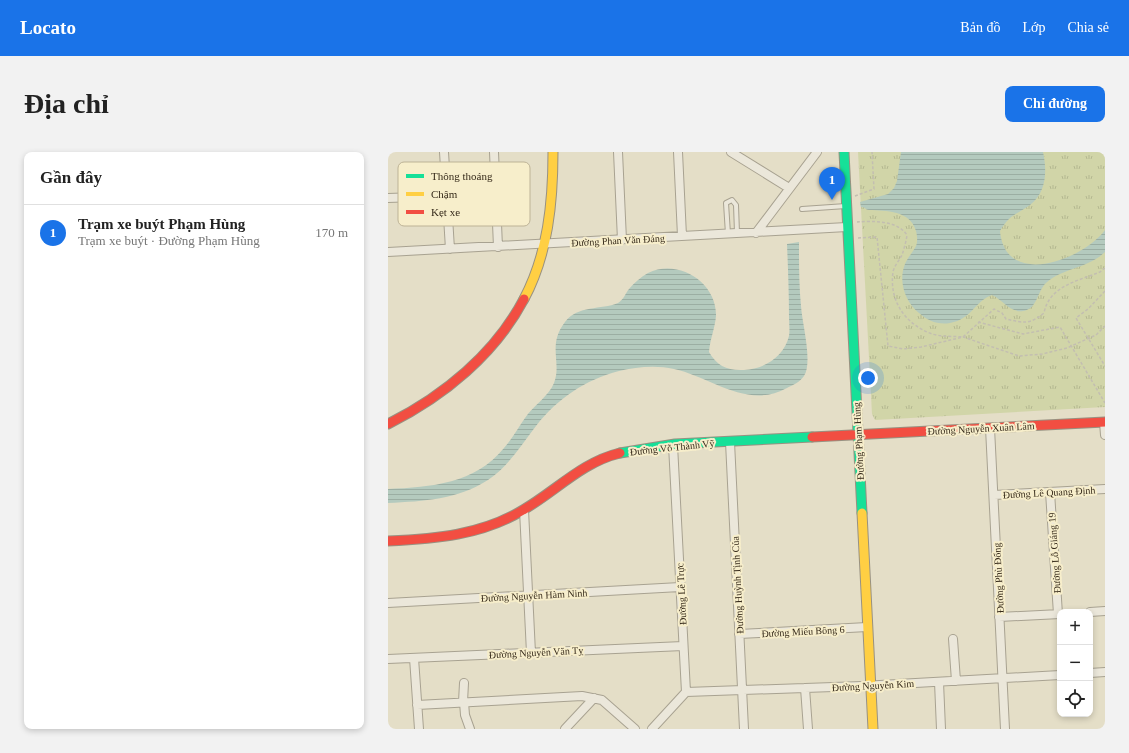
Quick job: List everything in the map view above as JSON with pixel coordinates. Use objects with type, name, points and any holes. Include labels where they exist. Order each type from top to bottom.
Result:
[{"type":"street","points":[[444,152],[444,162]]},
{"type":"street","points":[[494,152],[494,162]]},
{"type":"street","points":[[388,424],[425,405],[480,359],[502,335],[531,284],[544,244],[552,202],[554,179],[553,152]]},
{"type":"street","points":[[618,152],[622,240]]},
{"type":"street","points":[[678,152],[682,236]]},
{"type":"street","points":[[756,232],[817,152]]},
{"type":"street","name":"Đường Phạm Hùng","points":[[844,152],[846,202],[851,224],[848,239],[873,729]]},
{"type":"street","points":[[735,153],[789,188]]},
{"type":"street","points":[[388,198],[398,198]]},
{"type":"street","name":"Đường Phan Văn Đáng","points":[[388,252],[737,234],[851,224]]},
{"type":"street","points":[[448,226],[450,249]]},
{"type":"street","points":[[497,226],[498,247]]},
{"type":"street","points":[[1105,422],[1105,435]]},
{"type":"street","name":"Đường Nguyễn Xuân Lâm","points":[[857,434],[1105,422]]},
{"type":"street","name":"Đường Phù Đổng","points":[[990,428],[1005,729]]},
{"type":"street","name":"Đường Võ Thành Vỹ","points":[[388,541],[441,538],[463,535],[479,530],[524,510],[586,466],[615,454],[673,445],[857,434]]},
{"type":"street","name":"Đường Huỳnh Tịnh Của","points":[[730,442],[744,729]]},
{"type":"street","name":"Đường Lê Trực","points":[[673,445],[686,692]]},
{"type":"street","name":"Đường Lê Quang Định","points":[[994,495],[1105,489]]},
{"type":"street","name":"Đường Lỗ Giáng 19","points":[[1050,492],[1059,609]]},
{"type":"street","points":[[524,510],[531,653]]},
{"type":"street","name":"Đường Nguyễn Hàm Ninh","points":[[388,603],[680,587]]},
{"type":"street","points":[[1093,612],[1105,611]]},
{"type":"street","points":[[999,617],[1057,614]]},
{"type":"street","name":"Đường Miếu Bông 6","points":[[739,634],[867,627]]},
{"type":"street","points":[[954,639],[956,681]]},
{"type":"street","name":"Đường Nguyễn Văn Tỵ","points":[[388,660],[683,646]]},
{"type":"street","points":[[414,658],[419,729]]},
{"type":"street","points":[[1093,673],[1105,672]]},
{"type":"street","name":"Đường Nguyễn Kim","points":[[686,692],[870,686],[1057,675]]},
{"type":"street","points":[[939,682],[941,729]]},
{"type":"street","points":[[464,683],[463,702],[466,719],[470,729]]},
{"type":"street","points":[[805,688],[808,729]]},
{"type":"street","points":[[652,729],[686,692]]},
{"type":"street","points":[[417,705],[582,696],[602,700],[635,729]]},
{"type":"street","points":[[565,729],[594,698]]},
{"type":"lane","points":[[728,234],[726,203],[732,200],[736,204],[737,234]]},
{"type":"lane","points":[[802,209],[846,202]]},
{"type":"path","points":[[846,202],[874,189],[872,152]]},
{"type":"path","points":[[851,224],[873,221],[894,225],[903,229],[907,234],[902,256],[894,270],[893,288],[898,307],[911,323],[933,334],[963,337],[1019,356],[1042,354],[1072,346],[1096,335],[1105,326]]},
{"type":"path","points":[[848,239],[877,237],[888,346],[903,349],[921,348],[963,337],[994,309],[1002,313],[1006,319],[1021,322],[1032,322],[1044,313],[1046,304],[1052,293],[1061,287],[1100,272],[1105,268]]},
{"type":"path","points":[[1105,292],[1088,309],[1076,318],[1105,366]]},
{"type":"path","points":[[978,322],[1023,334],[1060,327],[1105,403]]},
{"type":"green space","points":[[858,152],[1105,152],[1105,407],[875,420],[872,414]]},
{"type":"shaded area","points":[[901,152],[1043,152],[1045,173],[1043,187],[1036,200],[1010,218],[1000,231],[1005,249],[1015,260],[1030,264],[1046,264],[1063,259],[1080,251],[1094,241],[1105,230],[1105,252],[1090,262],[1052,278],[1043,286],[1032,307],[1028,310],[1014,310],[992,295],[981,301],[968,314],[957,321],[950,323],[937,323],[930,320],[914,308],[904,291],[902,277],[903,271],[905,264],[917,242],[913,224],[909,219],[897,213],[867,210],[864,207],[861,207],[860,202],[888,194],[894,188],[897,181]]},
{"type":"shaded area","points":[[799,242],[800,298],[807,362],[804,376],[796,383],[772,394],[758,395],[744,394],[730,390],[674,369],[646,367],[619,371],[595,379],[573,391],[553,407],[544,416],[508,462],[488,480],[476,487],[452,496],[427,500],[388,503],[388,489],[436,485],[451,481],[480,469],[492,460],[507,445],[528,414],[552,388],[557,368],[557,338],[565,322],[576,313],[583,310],[618,303],[640,278],[648,273],[660,269],[683,271],[694,276],[703,283],[715,304],[715,325],[709,352],[719,364],[733,370],[744,370],[766,364],[778,356],[783,350],[789,336],[787,244]]},
{"type":"traffic: fast","points":[[844,152],[862,513]]},
{"type":"traffic: fast","points":[[620,453],[675,444],[812,437]]},
{"type":"traffic: slow","points":[[524,299],[539,264],[548,227],[552,190],[553,152]]},
{"type":"traffic: slow","points":[[862,513],[873,729]]},
{"type":"traffic: jam","points":[[388,424],[429,400],[466,372],[498,338],[524,299]]},
{"type":"traffic: jam","points":[[812,437],[1105,422]]},
{"type":"traffic: jam","points":[[388,541],[441,537],[491,525],[523,510],[593,463],[620,453]]},
{"type":"place","name":"Trạm xe buýt Phạm Hùng","points":[[832,200]]}]
